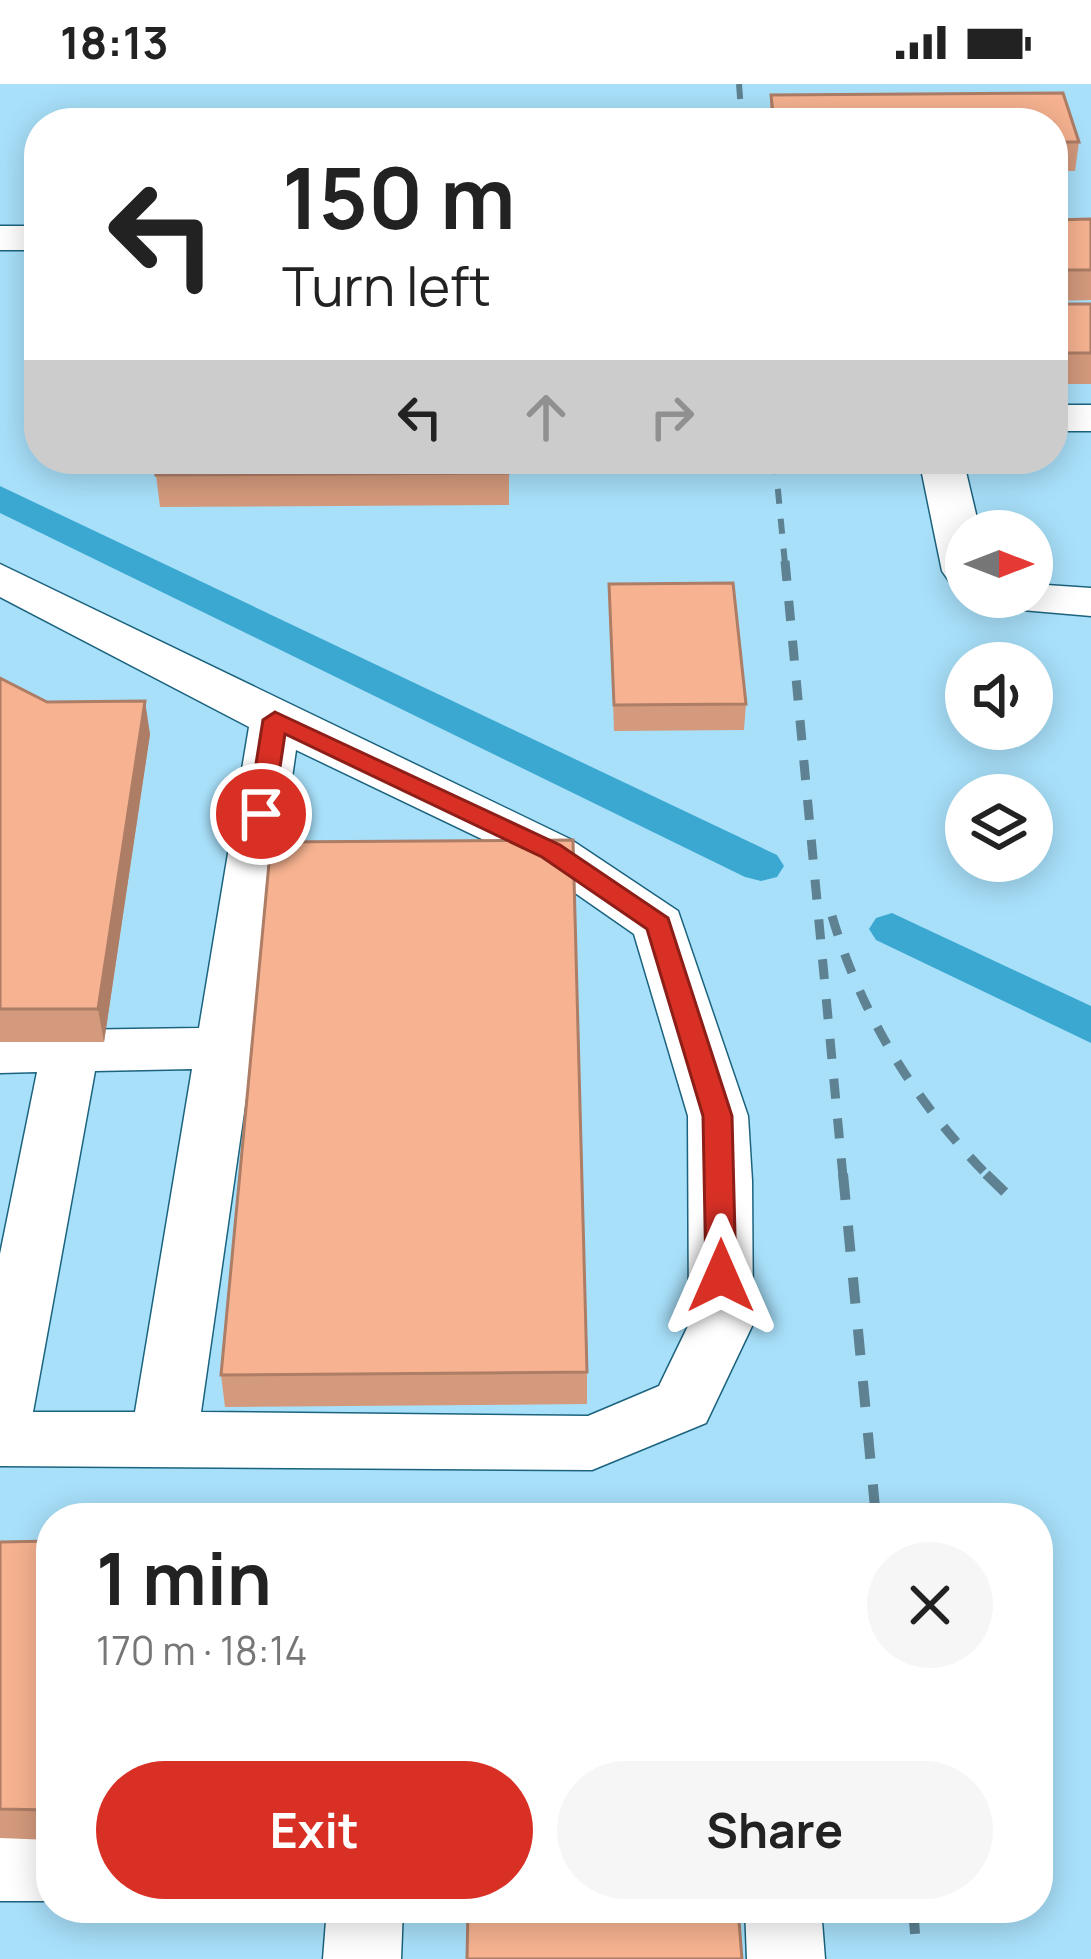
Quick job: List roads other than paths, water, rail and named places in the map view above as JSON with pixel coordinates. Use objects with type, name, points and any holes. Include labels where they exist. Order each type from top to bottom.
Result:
[{"type":"lane","points":[[944,474],[952,510]]},
{"type":"lane","points":[[0,578],[275,720],[551,851],[659,924],[718,1116],[721,1324],[682,1404],[592,1444],[0,1439]]},
{"type":"lane","points":[[1053,600],[1091,602]]},
{"type":"lane","points":[[164,1439],[275,720]]},
{"type":"lane","points":[[0,1052],[224,1048]]},
{"type":"lane","points":[[0,1416],[70,1051]]},
{"type":"lane","points":[[0,1866],[36,1866]]},
{"type":"lane","points":[[362,1959],[364,1923]]},
{"type":"lane","points":[[784,1923],[786,1959]]},
{"type":"waterway","points":[[0,498],[761,866]]},
{"type":"waterway","points":[[892,929],[1091,1026]]},
{"type":"railway","points":[[739,84],[741,108]]},
{"type":"railway","points":[[776,474],[785,564]]},
{"type":"railway","points":[[785,561],[843,1177]]},
{"type":"railway","points":[[832,916],[859,989],[894,1056],[937,1119],[988,1176]]},
{"type":"railway","points":[[843,1174],[875,1503]]},
{"type":"railway","points":[[988,1176],[1017,1204]]},
{"type":"railway","points":[[914,1923],[917,1959]]}]
